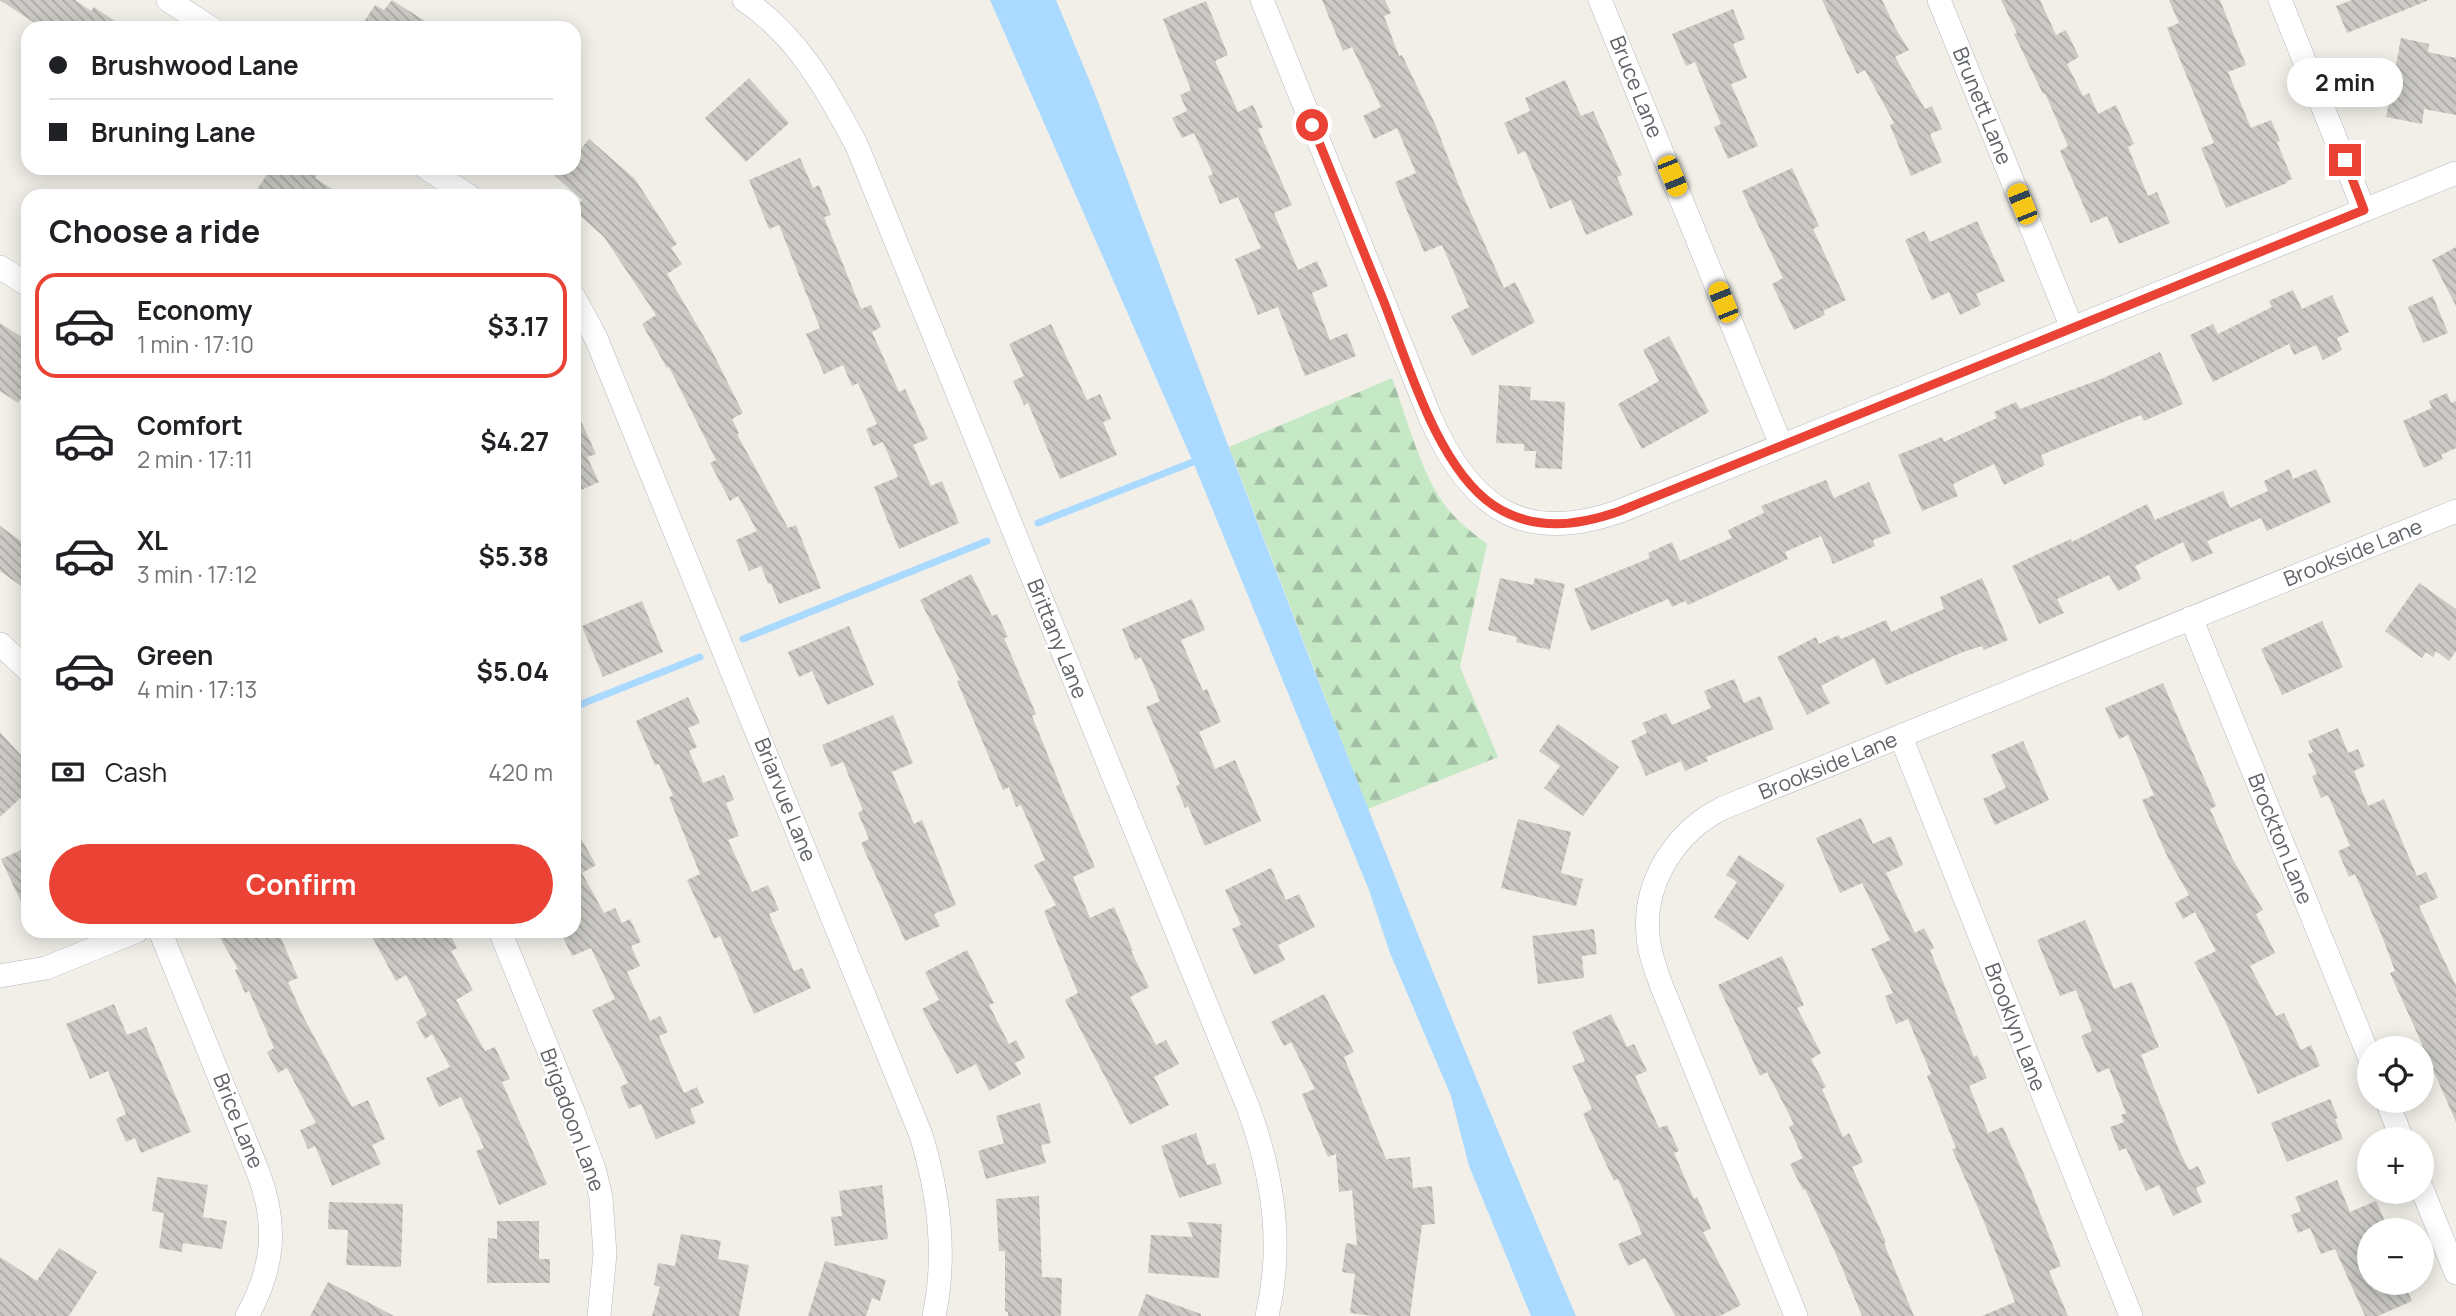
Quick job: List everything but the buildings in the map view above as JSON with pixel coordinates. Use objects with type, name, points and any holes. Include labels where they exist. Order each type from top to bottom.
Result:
[{"type":"street","points":[[168,0],[200,21]]},
{"type":"street","name":"Brittany Lane","points":[[744,0],[771,21],[800,53],[829,94],[857,146],[1248,1107],[1266,1163],[1275,1209],[1275,1270],[1267,1316]]},
{"type":"street","points":[[1262,0],[1430,417],[1449,457],[1458,472],[1494,506],[1526,520],[1554,525],[1584,522],[1620,511],[2456,173]]},
{"type":"street","name":"Bruce Lane","points":[[1600,0],[1782,445]]},
{"type":"street","name":"Brunett Lane","points":[[1939,0],[2072,328]]},
{"type":"street","points":[[2280,0],[2364,210]]},
{"type":"street","points":[[437,175],[458,189]]},
{"type":"street","points":[[0,267],[21,280]]},
{"type":"street","name":"Briarvue Lane","points":[[581,310],[596,338],[921,1135],[933,1178],[939,1220],[941,1264],[934,1316]]},
{"type":"street","name":"Brookside Lane","points":[[1796,1316],[1655,967],[1648,934],[1649,906],[1662,866],[1679,842],[1699,822],[1723,808],[2456,511]]},
{"type":"street","name":"Brockton Lane","points":[[2191,618],[2361,1036]]},
{"type":"street","points":[[0,644],[21,664]]},
{"type":"street","name":"Brooklyn Lane","points":[[1901,737],[2131,1316]]},
{"type":"street","points":[[0,976],[46,968],[120,938]]},
{"type":"street","name":"Brice Lane","points":[[163,938],[267,1199],[271,1229],[267,1268],[261,1290],[247,1316]]},
{"type":"street","name":"Brigadoon Lane","points":[[503,938],[595,1172],[601,1198],[605,1240],[599,1316]]},
{"type":"street","points":[[2428,1204],[2456,1273]]},
{"type":"green space","points":[[1392,378],[1415,446],[1438,495],[1456,518],[1487,544],[1460,667],[1498,757],[1368,809],[1229,447]]},
{"type":"water","points":[[990,0],[1056,0],[1095,94],[1389,861],[1576,1316],[1531,1316],[1469,1166],[1451,1096],[1390,953],[1369,890],[1193,462]]},
{"type":"waterway","points":[[1038,523],[1193,462]]},
{"type":"waterway","points":[[743,639],[987,541]]},
{"type":"waterway","points":[[581,704],[700,657]]},
{"type":"route","points":[[1312,125],[1422,399],[1458,472],[1494,506],[1526,520],[1554,525],[1584,522],[1620,511],[2364,210],[2345,160]]}]
